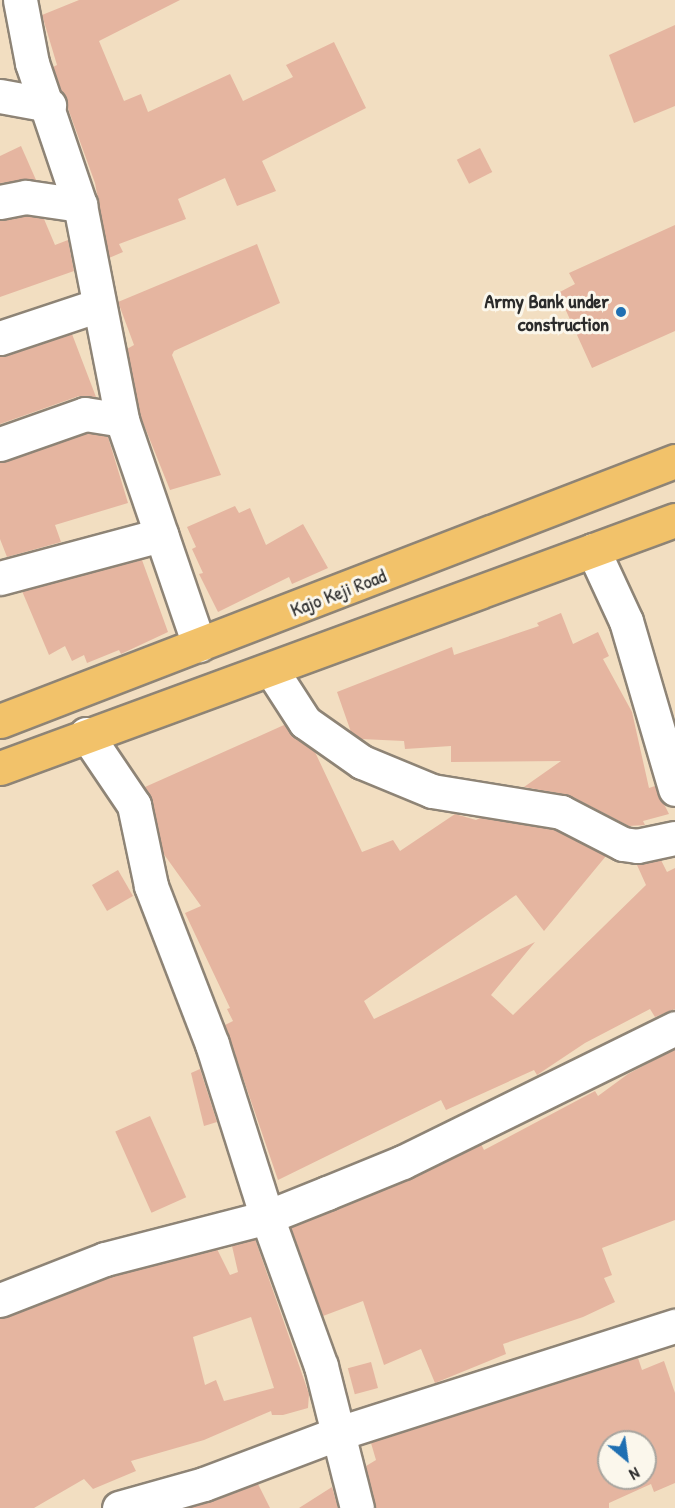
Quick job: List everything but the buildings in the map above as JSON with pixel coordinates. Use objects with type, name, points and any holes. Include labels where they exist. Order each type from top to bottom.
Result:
[{"type":"main road","name":"Kajo Keji Road","points":[[0,721],[675,461]]},
{"type":"main road","points":[[0,768],[86,734],[272,671],[675,520]]},
{"type":"street","points":[[20,0],[32,63],[49,105],[80,205],[122,420],[199,645]]},
{"type":"street","points":[[0,96],[49,105]]},
{"type":"street","points":[[0,202],[26,197],[80,205]]},
{"type":"street","points":[[0,338],[99,305]]},
{"type":"street","points":[[0,444],[85,414],[122,420]]},
{"type":"street","points":[[0,578],[161,535]]},
{"type":"street","points":[[593,550],[626,621],[675,789]]},
{"type":"street","points":[[272,671],[305,722],[362,762],[422,787],[561,813],[623,844],[637,846],[675,838]]},
{"type":"street","points":[[86,734],[134,805],[151,886],[212,1044],[267,1217],[321,1366],[336,1434],[357,1508]]},
{"type":"street","points":[[0,1300],[134,1250],[267,1217],[403,1162],[675,1028]]},
{"type":"street","points":[[119,1508],[204,1484],[336,1434],[675,1326]]},
{"type":"place","name":"Army Bank under construction","points":[[621,312]]}]
